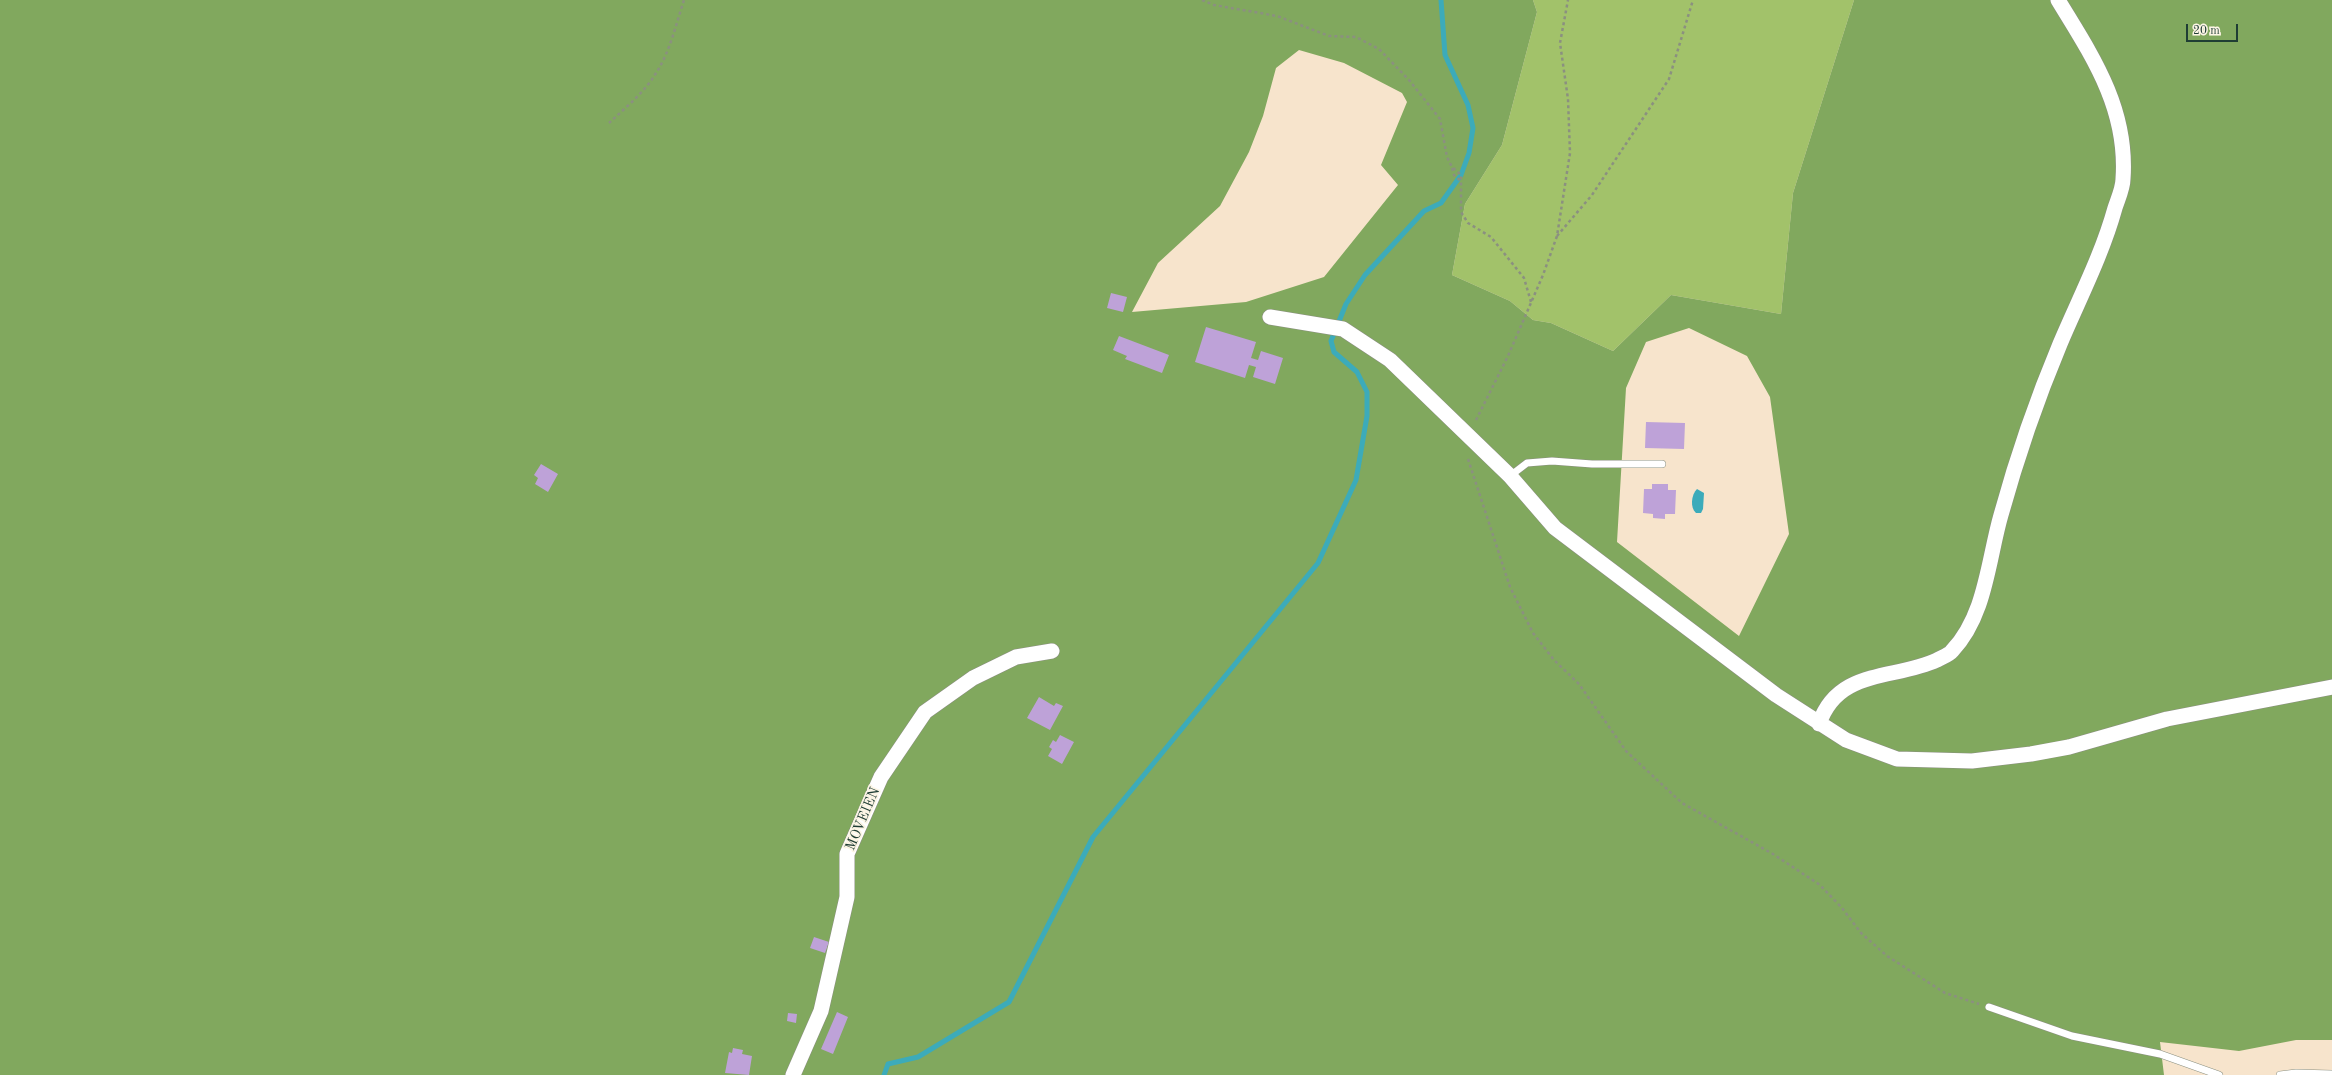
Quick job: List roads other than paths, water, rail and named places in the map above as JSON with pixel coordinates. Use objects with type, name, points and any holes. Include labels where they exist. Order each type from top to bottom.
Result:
[{"type":"street","points":[[1819,724],[1824,708],[1852,684],[1878,675],[1925,665],[1951,653],[1974,619],[1988,572],[2000,516],[2036,404],[2109,230],[2123,180],[2120,123],[2107,84],[2058,0]]},
{"type":"street","points":[[1270,317],[1343,329],[1390,360],[1510,476],[1555,528],[1776,695],[1846,740],[1897,759],[1972,761],[2069,748],[2167,719],[2332,687]]},
{"type":"street","name":"MOVEIEN","points":[[793,1075],[821,1011],[847,897],[847,854],[881,777],[925,712],[974,678],[1016,657],[1052,651]]},
{"type":"lane","points":[[1510,476],[1527,463],[1552,461],[1592,464],[1662,464]]},
{"type":"lane","points":[[1989,1007],[2072,1036],[2160,1054],[2219,1075]]},
{"type":"lane","points":[[2280,1075],[2296,1073],[2332,1074]]},
{"type":"water","points":[[1697,489],[1704,493],[1703,509],[1701,513],[1696,513],[1692,505],[1692,498]]},
{"type":"waterway","points":[[884,1075],[888,1064],[918,1057],[1009,1002],[1093,837],[1318,563],[1356,480],[1367,416],[1367,392],[1357,372],[1334,352],[1331,341],[1346,304],[1365,275],[1424,211],[1441,203],[1461,175],[1469,153],[1473,128],[1468,105],[1445,55],[1441,0]]}]
